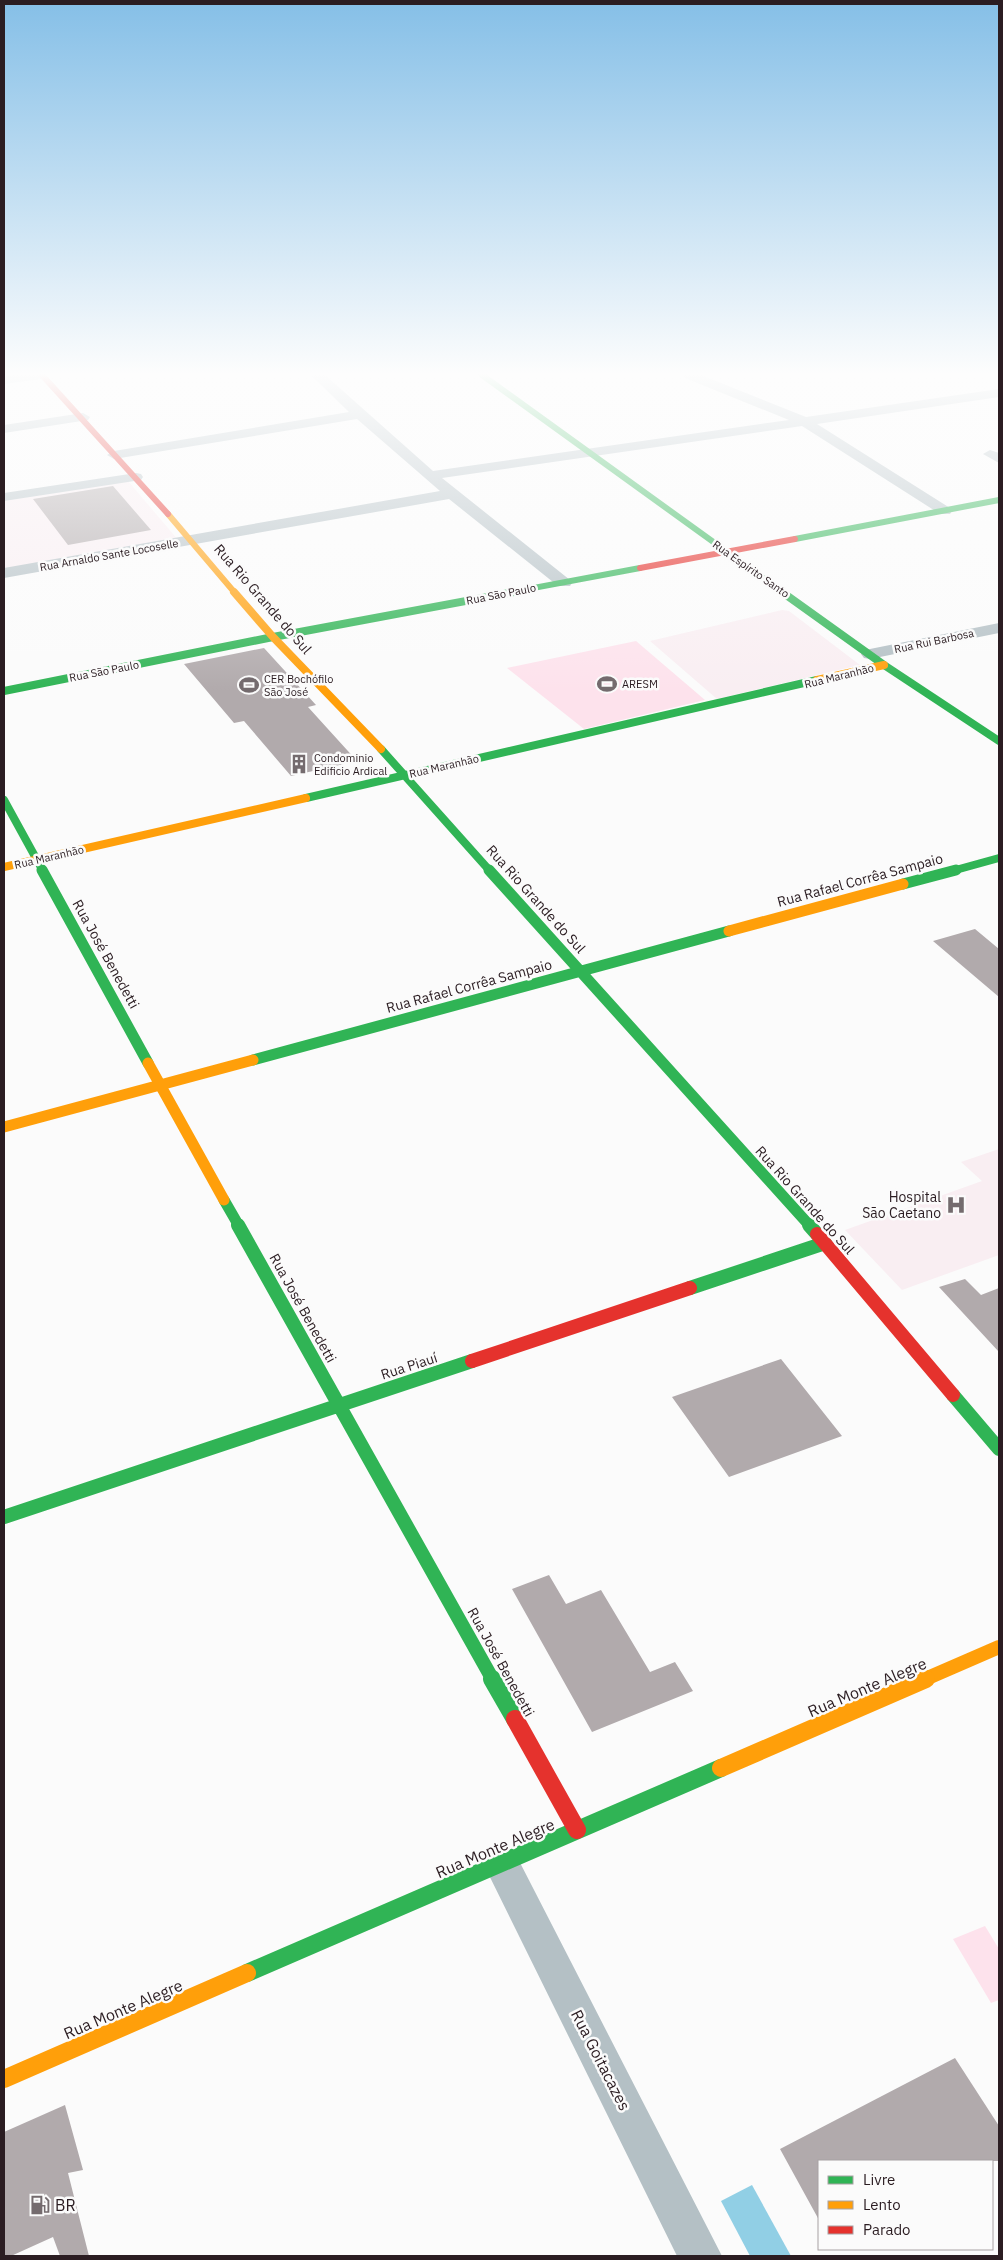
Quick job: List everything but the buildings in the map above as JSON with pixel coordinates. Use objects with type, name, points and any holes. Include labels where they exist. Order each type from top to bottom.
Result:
[{"type":"street","points":[[4,497],[113,480]]},
{"type":"street","name":"Rua Rio Grande do Sul","points":[[139,480],[274,637],[406,775],[824,1243],[999,1449]]},
{"type":"street","points":[[434,480],[564,583]]},
{"type":"street","name":"Rua Espírito Santo","points":[[627,480],[884,665],[999,741]]},
{"type":"street","points":[[897,480],[945,511]]},
{"type":"street","name":"Rua Arnaldo Sante Locoselle","points":[[4,573],[450,494]]},
{"type":"street","name":"Rua São Paulo","points":[[4,691],[274,637],[999,500]]},
{"type":"street","name":"Rua Rui Barbosa","points":[[870,654],[999,628]]},
{"type":"street","name":"Rua Maranhão","points":[[4,867],[884,665]]},
{"type":"street","name":"Rua José Benedetti","points":[[4,800],[160,1085],[577,1830]]},
{"type":"street","name":"Rua Rafael Corrêa Sampaio","points":[[4,1127],[999,858]]},
{"type":"street","name":"Rua Piauí","points":[[4,1517],[824,1243]]},
{"type":"street","name":"Rua Monte Alegre","points":[[4,2079],[999,1647]]},
{"type":"street","name":"Rua Goitacazes","points":[[501,1863],[700,2256]]},
{"type":"shaded area","points":[[128,481],[179,541],[4,571],[4,501]]},
{"type":"shaded area","points":[[782,610],[789,611],[860,665],[717,699],[650,641]]},
{"type":"shaded area","name":"ARESM","points":[[636,641],[705,700],[584,729],[507,668]]},
{"type":"shaded area","name":"Hospital São Caetano","points":[[999,1149],[999,1255],[902,1290],[845,1230],[982,1181],[961,1162]]},
{"type":"shaded area","points":[[985,1926],[999,1949],[999,2000],[991,2003],[953,1939]]},
{"type":"water","points":[[752,2185],[791,2256],[750,2256],[721,2201]]},
{"type":"traffic: fast","points":[[628,480],[884,665],[999,741]]},
{"type":"traffic: fast","points":[[795,539],[999,500]]},
{"type":"traffic: fast","points":[[4,691],[273,637],[640,568]]},
{"type":"traffic: fast","points":[[306,798],[817,680]]},
{"type":"traffic: fast","points":[[381,749],[817,1234]]},
{"type":"traffic: fast","points":[[4,800],[148,1063]]},
{"type":"traffic: fast","points":[[903,884],[999,858]]},
{"type":"traffic: fast","points":[[253,1060],[729,931]]},
{"type":"traffic: fast","points":[[224,1200],[515,1719]]},
{"type":"traffic: fast","points":[[690,1288],[825,1243]]},
{"type":"traffic: fast","points":[[4,1517],[472,1361]]},
{"type":"traffic: fast","points":[[953,1395],[999,1449]]},
{"type":"traffic: fast","points":[[247,1973],[721,1768]]},
{"type":"traffic: slow","points":[[168,514],[273,637],[381,749]]},
{"type":"traffic: slow","points":[[817,680],[884,665]]},
{"type":"traffic: slow","points":[[4,867],[306,798]]},
{"type":"traffic: slow","points":[[729,931],[903,884]]},
{"type":"traffic: slow","points":[[4,1127],[253,1060]]},
{"type":"traffic: slow","points":[[148,1063],[224,1200]]},
{"type":"traffic: slow","points":[[721,1768],[999,1647]]},
{"type":"traffic: slow","points":[[4,2079],[247,1973]]},
{"type":"traffic: jam","points":[[138,480],[168,514]]},
{"type":"traffic: jam","points":[[640,568],[795,539]]},
{"type":"traffic: jam","points":[[817,1234],[953,1395]]},
{"type":"traffic: jam","points":[[472,1361],[690,1288]]},
{"type":"traffic: jam","points":[[515,1719],[577,1830]]},
{"type":"place","name":"ARESM","points":[[607,684]]},
{"type":"place","name":"CER Bochófilo São José","points":[[249,685]]},
{"type":"place","name":"Condominio Edificio Ardical","points":[[299,764]]},
{"type":"place","name":"Hospital São Caetano","points":[[956,1205]]},
{"type":"place","name":"BR","points":[[40,2205]]}]
